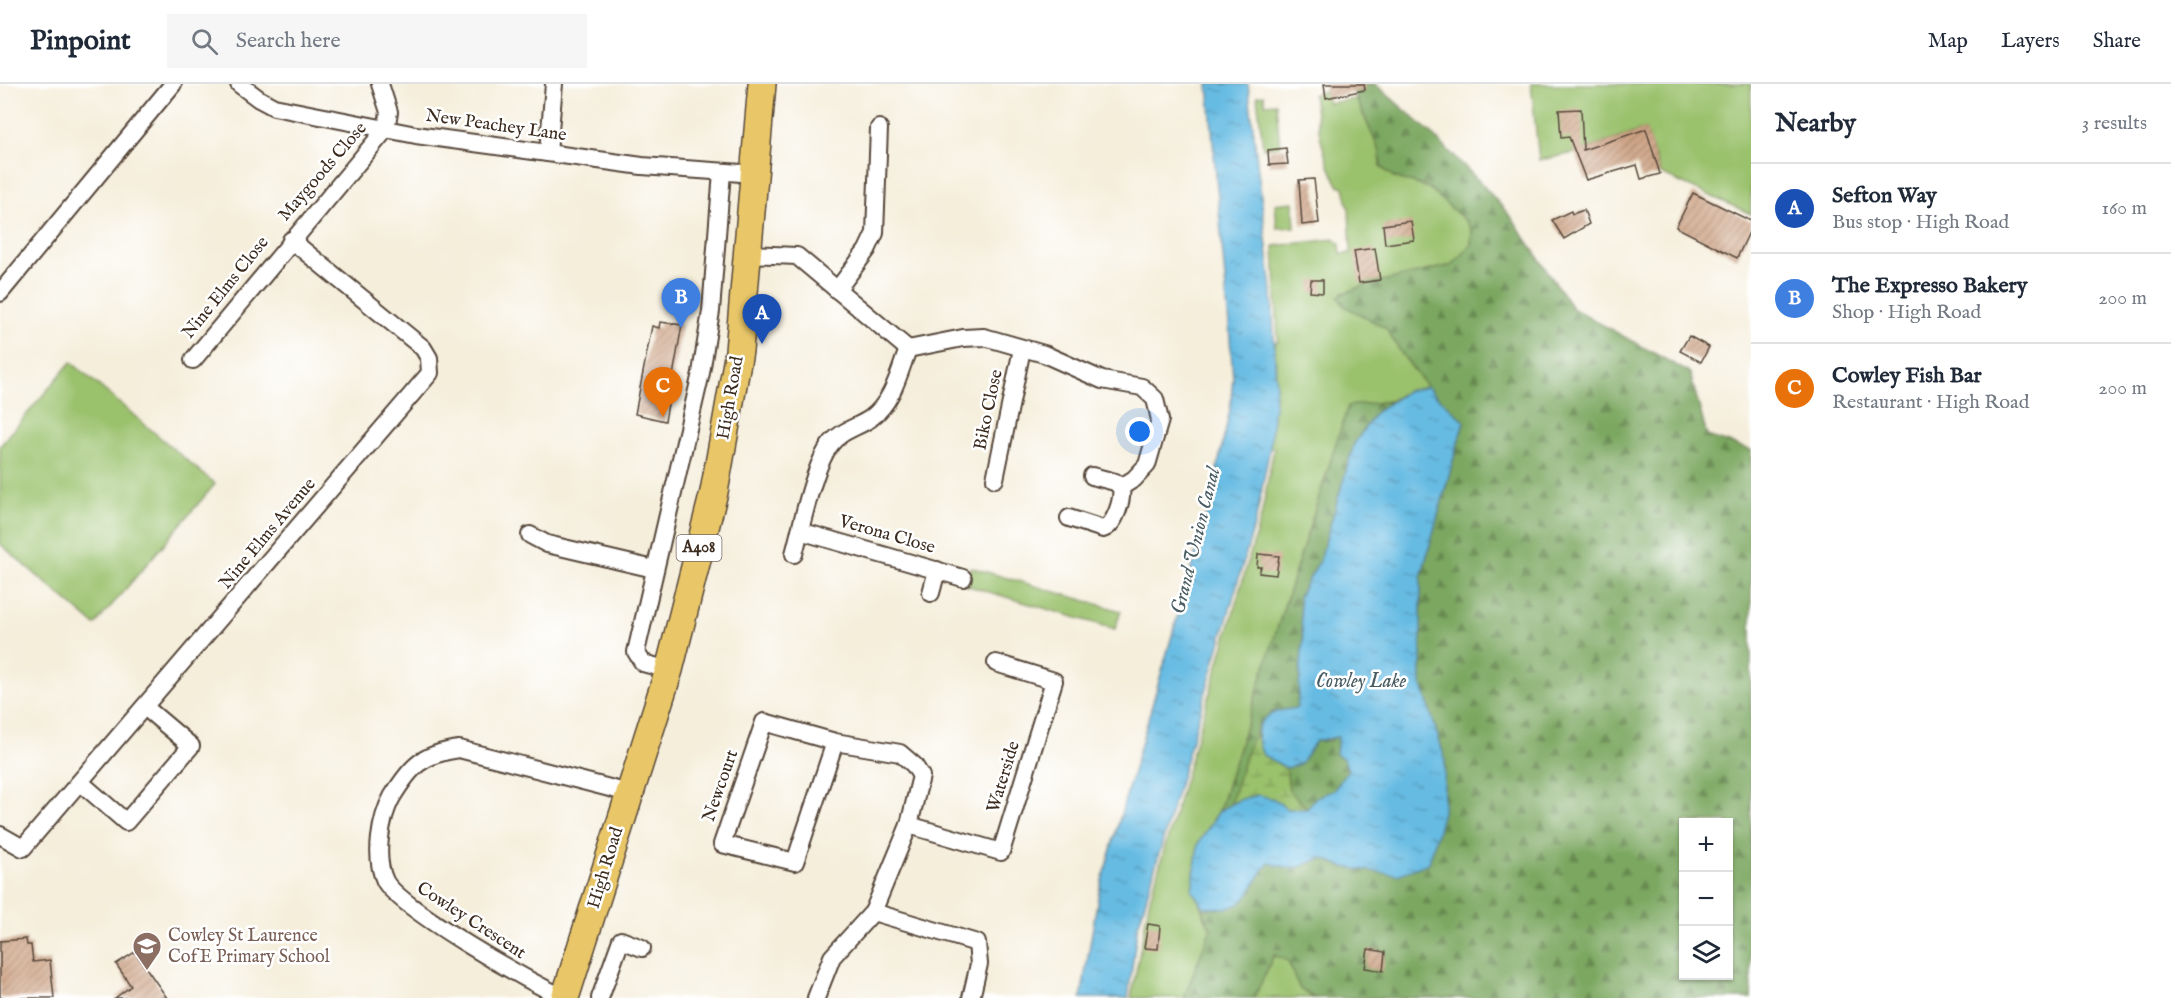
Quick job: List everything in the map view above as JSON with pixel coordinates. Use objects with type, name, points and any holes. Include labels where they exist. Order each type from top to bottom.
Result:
[{"type":"main road","name":"High Road","points":[[565,998],[669,670],[714,492],[739,351],[762,84]]},
{"type":"street","points":[[0,293],[173,84]]},
{"type":"street","name":"New Peachey Lane","points":[[239,84],[274,107],[386,129],[642,166],[756,174]]},
{"type":"street","points":[[380,84],[389,112],[386,129]]},
{"type":"street","points":[[548,153],[554,84]]},
{"type":"street","points":[[837,290],[867,250],[875,233],[879,128]]},
{"type":"street","name":"Maygoods Close","points":[[291,240],[386,129]]},
{"type":"street","name":"High Road","points":[[669,670],[644,663],[636,655],[701,373],[708,332],[722,172]]},
{"type":"street","name":"Nine Elms Close","points":[[193,360],[291,240]]},
{"type":"street","name":"Nine Elms Avenue","points":[[0,835],[23,849],[146,708],[430,373],[429,358],[423,348],[291,240]]},
{"type":"street","points":[[749,254],[797,256],[908,349],[974,338],[994,340],[1044,354],[1102,380],[1137,385],[1155,399],[1160,420],[1147,465],[1128,483],[1113,520],[1107,528],[1069,518]]},
{"type":"street","points":[[794,554],[828,447],[842,432],[870,419],[881,408],[890,396],[908,349]]},
{"type":"street","name":"Biko Close","points":[[994,479],[1022,349]]},
{"type":"street","points":[[1092,476],[1128,483]]},
{"type":"street","name":"Verona Close","points":[[800,531],[963,578]]},
{"type":"street","points":[[530,535],[547,544],[654,569]]},
{"type":"street","points":[[931,593],[937,570]]},
{"type":"street","name":"Waterside","points":[[909,825],[1001,852],[1055,677],[996,663]]},
{"type":"street","points":[[80,782],[126,822],[191,746],[146,708]]},
{"type":"street","name":"Newcourt","points":[[816,998],[832,957],[873,912],[909,825],[921,776],[914,765],[900,753],[835,742],[764,722],[722,844],[795,862],[835,742]]},
{"type":"street","name":"Cowley Crescent","points":[[565,998],[542,988],[419,912],[395,894],[381,871],[380,839],[384,820],[390,802],[408,772],[434,754],[459,749],[629,793]]},
{"type":"street","points":[[873,912],[976,943],[979,964],[971,998]]},
{"type":"street","points":[[600,998],[621,940],[642,948]]},
{"type":"green space","points":[[1350,84],[1375,84],[1430,132],[1480,182],[1512,218],[1572,308],[1690,373],[1707,436],[1751,450],[1751,998],[1314,998],[1300,989],[1288,961],[1274,955],[1254,998],[1184,998],[1211,928],[1204,916],[1204,907],[1216,909],[1252,892],[1257,877],[1268,863],[1294,869],[1322,858],[1344,867],[1428,863],[1443,812],[1445,759],[1421,682],[1421,577],[1464,421],[1427,387],[1386,328],[1344,306],[1338,296],[1364,285],[1452,265],[1471,245],[1472,231],[1467,222],[1429,188],[1394,177],[1381,167],[1380,152]]},
{"type":"green space","points":[[1531,84],[1751,84],[1751,214],[1661,174],[1645,129],[1575,153],[1539,160]]},
{"type":"green space","points":[[1325,91],[1328,103],[1356,99],[1381,152],[1381,167],[1394,177],[1429,188],[1467,222],[1472,231],[1471,245],[1452,265],[1342,293],[1360,314],[1386,328],[1427,387],[1407,391],[1390,401],[1348,407],[1219,811],[1198,844],[1192,890],[1211,928],[1184,998],[1131,998],[1149,902],[1261,517],[1274,448],[1270,448],[1276,385],[1275,342],[1278,342],[1274,246],[1334,239],[1340,244],[1341,254],[1351,253],[1349,209],[1344,187],[1338,185],[1328,163],[1321,141],[1313,95]]},
{"type":"green space","points":[[1264,95],[1265,104],[1276,103],[1280,146],[1263,148],[1257,96]]},
{"type":"green space","points":[[1293,202],[1295,227],[1277,228],[1275,204]]},
{"type":"green space","points":[[71,362],[215,484],[95,625],[0,544],[0,446]]},
{"type":"green space","points":[[1390,401],[1375,413],[1354,444],[1320,560],[1299,596],[1303,641],[1297,708],[1273,712],[1259,725],[1231,804],[1219,811],[1348,406]]},
{"type":"green space","points":[[970,567],[1121,611],[1115,629],[965,585]]},
{"type":"green space","points":[[1259,725],[1256,737],[1263,755],[1286,768],[1289,791],[1308,809],[1287,809],[1274,799],[1239,800],[1231,804],[1245,757]]},
{"type":"green space","points":[[1334,737],[1339,737],[1348,770],[1334,790],[1315,798],[1308,809],[1289,791],[1286,768],[1300,763],[1316,741],[1329,741]]},
{"type":"green space","points":[[1274,955],[1288,961],[1300,989],[1314,998],[1254,998]]},
{"type":"water","points":[[1208,84],[1248,84],[1272,290],[1276,385],[1270,448],[1256,519],[1137,930],[1128,998],[1081,998],[1099,891],[1209,506],[1230,410],[1233,378]]},
{"type":"water","name":"Cowley Lake","points":[[1427,387],[1464,421],[1421,577],[1421,682],[1445,759],[1443,812],[1429,863],[1398,875],[1344,867],[1322,858],[1294,869],[1269,863],[1246,898],[1239,904],[1220,908],[1204,907],[1192,891],[1198,844],[1219,811],[1239,800],[1258,795],[1274,799],[1287,809],[1307,809],[1315,798],[1334,790],[1348,770],[1344,759],[1336,754],[1338,737],[1316,741],[1300,764],[1286,768],[1263,755],[1259,744],[1259,726],[1269,715],[1297,708],[1303,641],[1299,596],[1320,560],[1354,444],[1375,413],[1407,391]]},
{"type":"building","points":[[1324,84],[1364,84],[1365,90],[1326,98]]},
{"type":"building","points":[[1581,109],[1583,150],[1646,129],[1660,174],[1641,179],[1637,165],[1586,180],[1569,137],[1561,138],[1559,110]]},
{"type":"building","points":[[1286,148],[1288,164],[1269,165],[1268,150]]},
{"type":"building","points":[[1314,179],[1319,223],[1302,225],[1299,180]]},
{"type":"building","points":[[1693,193],[1751,221],[1751,228],[1737,258],[1676,227]]},
{"type":"building","points":[[1584,210],[1589,224],[1564,239],[1552,220],[1571,211],[1572,214]]},
{"type":"building","points":[[1411,221],[1414,240],[1385,244],[1383,225]]},
{"type":"building","points":[[1375,248],[1380,280],[1359,283],[1354,251]]},
{"type":"building","points":[[1311,280],[1323,280],[1323,293],[1310,292]]},
{"type":"building","points":[[660,322],[682,325],[665,421],[635,414],[652,326],[659,328]]},
{"type":"building","points":[[1689,336],[1709,347],[1701,362],[1680,351]]},
{"type":"building","points":[[1258,554],[1279,556],[1276,575],[1259,573],[1261,567],[1257,567]]},
{"type":"building","points":[[1148,924],[1160,926],[1158,949],[1144,948]]},
{"type":"building","points":[[26,939],[27,945],[31,945],[33,962],[50,960],[54,998],[0,998],[0,941]]},
{"type":"building","points":[[1368,949],[1385,952],[1383,971],[1365,968]]},
{"type":"building","points":[[135,952],[167,998],[115,998],[131,986],[116,964]]},
{"type":"place","name":"The Expresso Bakery","points":[[681,328]]},
{"type":"place","name":"Sefton Way","points":[[762,344]]},
{"type":"place","name":"Cowley Fish Bar","points":[[663,417]]},
{"type":"place","name":"Cowley St Laurence CofE Primary School","points":[[147,972]]},
{"type":"water label","name":"Grand Union Canal","points":[[1196,541]]}]
